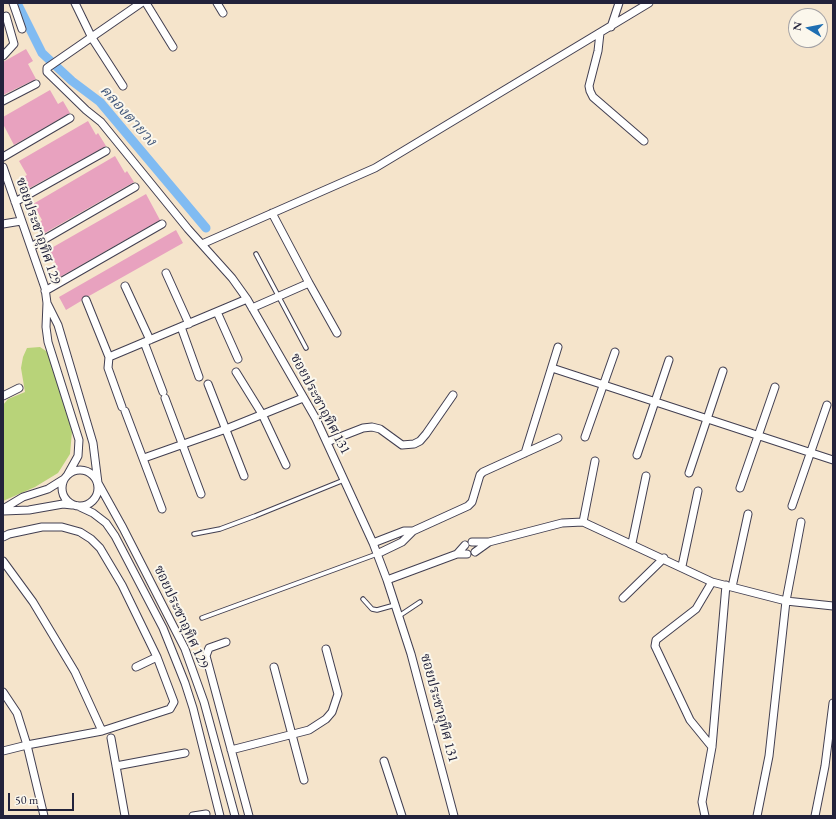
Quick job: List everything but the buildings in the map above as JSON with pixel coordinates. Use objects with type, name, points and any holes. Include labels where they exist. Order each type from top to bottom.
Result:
[{"type":"street","points":[[14,3],[22,28]]},
{"type":"street","points":[[75,3],[92,38],[123,86]]},
{"type":"street","points":[[92,38],[141,3]]},
{"type":"street","points":[[146,3],[173,47]]},
{"type":"street","points":[[217,3],[223,13]]},
{"type":"street","points":[[611,27],[619,3]]},
{"type":"street","points":[[202,244],[375,168],[649,3]]},
{"type":"street","points":[[3,56],[14,44],[6,16]]},
{"type":"street","points":[[600,33],[598,51],[589,86],[590,92],[644,141]]},
{"type":"street","name":"ซอยประชาอุทิศ 131","points":[[92,38],[47,70],[86,110],[101,122],[188,229],[232,278],[247,299],[303,398],[327,442],[373,543],[387,580],[411,654],[454,816]]},
{"type":"street","points":[[3,101],[36,84]]},
{"type":"street","points":[[3,157],[70,118]]},
{"type":"street","points":[[15,202],[106,150]]},
{"type":"street","name":"ซอยประชาอุทิศ 129","points":[[3,167],[45,291],[47,303],[46,327],[48,342],[79,440],[78,456],[66,476]]},
{"type":"street","points":[[31,247],[135,187]]},
{"type":"street","points":[[272,213],[337,332]]},
{"type":"street","points":[[3,224],[21,221]]},
{"type":"street","points":[[45,291],[162,224]]},
{"type":"street","points":[[166,273],[189,324]]},
{"type":"street","points":[[252,308],[309,283]]},
{"type":"street","points":[[125,286],[147,341],[164,395],[202,494]]},
{"type":"street","points":[[109,357],[247,299]]},
{"type":"street","points":[[86,300],[109,357],[108,368],[144,458],[162,509]]},
{"type":"street","name":"ซอยประชาอุทิศ 129","points":[[47,303],[58,326],[92,443],[99,489],[94,500],[84,506],[76,506]]},
{"type":"street","points":[[217,312],[238,359]]},
{"type":"street","points":[[181,327],[199,377]]},
{"type":"street","points":[[526,452],[558,347]]},
{"type":"street","points":[[585,437],[615,352]]},
{"type":"street","points":[[636,455],[669,360]]},
{"type":"street","points":[[552,368],[833,460]]},
{"type":"street","points":[[689,474],[723,371]]},
{"type":"street","points":[[236,372],[262,414],[286,465]]},
{"type":"street","points":[[208,384],[244,476]]},
{"type":"street","points":[[740,488],[774,387]]},
{"type":"street","points":[[3,396],[19,388]]},
{"type":"street","points":[[327,442],[363,428],[372,427],[380,429],[402,445],[414,444],[420,441],[426,434],[453,396]]},
{"type":"street","points":[[144,458],[226,429],[303,398]]},
{"type":"street","points":[[792,506],[827,405]]},
{"type":"street","points":[[377,554],[402,542],[413,531],[468,506],[472,502],[480,475],[483,472],[558,438]]},
{"type":"street","points":[[583,522],[595,461]]},
{"type":"street","name":"ซอยประชาอุทิศ 129","points":[[66,476],[80,470],[85,470],[95,477],[185,649],[204,702],[235,816]]},
{"type":"street","points":[[66,476],[62,491],[68,502],[76,506]]},
{"type":"street","points":[[3,510],[23,497],[48,489],[66,476]]},
{"type":"street","points":[[632,544],[646,476]]},
{"type":"street","points":[[682,566],[698,491]]},
{"type":"street","points":[[3,510],[29,510],[62,504],[76,506]]},
{"type":"street","name":"ซอยประชาอุทิศ 129","points":[[76,506],[93,513],[106,523],[115,536],[163,628],[185,683],[209,769],[220,816]]},
{"type":"street","points":[[705,816],[702,802],[712,747],[729,586],[748,514]]},
{"type":"street","points":[[472,542],[489,542],[562,523],[583,522],[682,566],[712,582],[786,601],[833,606]]},
{"type":"street","points":[[757,816],[769,756],[786,601],[801,522]]},
{"type":"street","points":[[3,537],[9,534],[42,527],[62,527],[80,532],[91,539],[100,548],[122,585],[157,657],[173,697],[173,707],[170,709],[102,731],[3,751]]},
{"type":"street","points":[[373,543],[404,531],[413,531]]},
{"type":"street","points":[[475,552],[489,542]]},
{"type":"street","points":[[456,554],[464,545]]},
{"type":"street","points":[[387,580],[456,554],[467,554]]},
{"type":"street","points":[[623,598],[664,558]]},
{"type":"street","points":[[3,561],[32,602],[76,672],[102,731]]},
{"type":"street","points":[[712,582],[696,609],[656,640],[655,646],[690,720],[712,747]]},
{"type":"street","points":[[226,642],[209,648],[206,656],[249,816]]},
{"type":"street","points":[[231,750],[292,735],[319,726],[332,712],[336,704],[338,694],[326,649]]},
{"type":"street","points":[[136,667],[157,657]]},
{"type":"street","points":[[274,667],[304,780]]},
{"type":"street","points":[[3,692],[17,713],[27,745],[44,816]]},
{"type":"street","points":[[815,816],[826,766],[833,703]]},
{"type":"street","points":[[111,738],[125,816]]},
{"type":"street","points":[[116,766],[185,753]]},
{"type":"street","points":[[384,760],[402,816]]},
{"type":"street","points":[[209,769],[220,764]]},
{"type":"street","points":[[194,816],[206,814]]},
{"type":"lane","points":[[256,254],[306,348]]},
{"type":"lane","points":[[194,534],[220,529],[344,480]]},
{"type":"lane","points":[[202,618],[377,554]]},
{"type":"lane","points":[[363,599],[372,609],[377,610],[395,605]]},
{"type":"lane","points":[[399,616],[420,602]]},
{"type":"green space","points":[[40,347],[49,353],[72,431],[70,454],[58,473],[35,487],[3,501],[3,405],[8,399],[25,392],[21,368],[23,357],[27,348]]},
{"type":"waterway","name":"คลองตายวง","points":[[17,3],[42,53],[72,81],[100,102],[206,228]]}]
